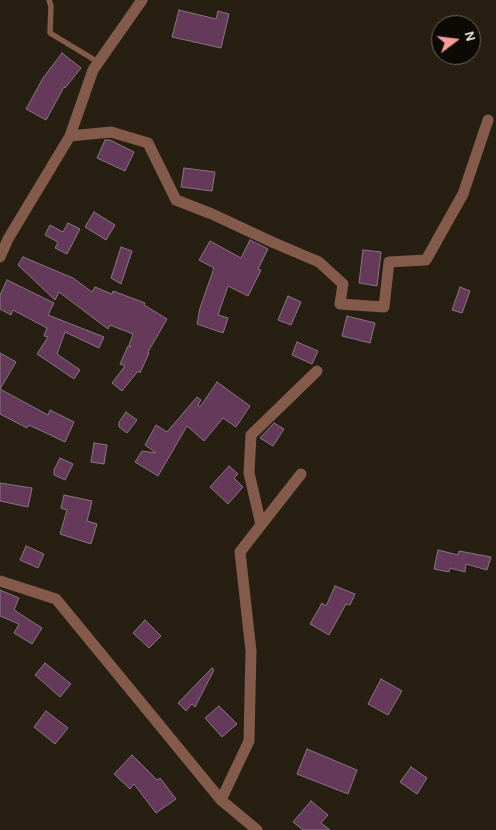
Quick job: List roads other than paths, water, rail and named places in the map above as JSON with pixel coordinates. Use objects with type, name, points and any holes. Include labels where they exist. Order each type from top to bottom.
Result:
[{"type":"street","points":[[0,258],[8,239],[70,136],[92,70],[142,0]]},
{"type":"street","points":[[70,136],[111,132],[148,143],[176,200],[319,262],[343,284],[340,304],[384,306],[389,262],[426,260],[463,194],[488,120]]},
{"type":"street","points":[[261,525],[249,472],[251,435],[317,370]]},
{"type":"street","points":[[221,800],[249,741],[250,651],[240,552],[302,474]]},
{"type":"street","points":[[0,581],[56,599],[221,800],[256,830]]},
{"type":"lane","points":[[49,0],[51,6],[50,33],[98,62]]}]
